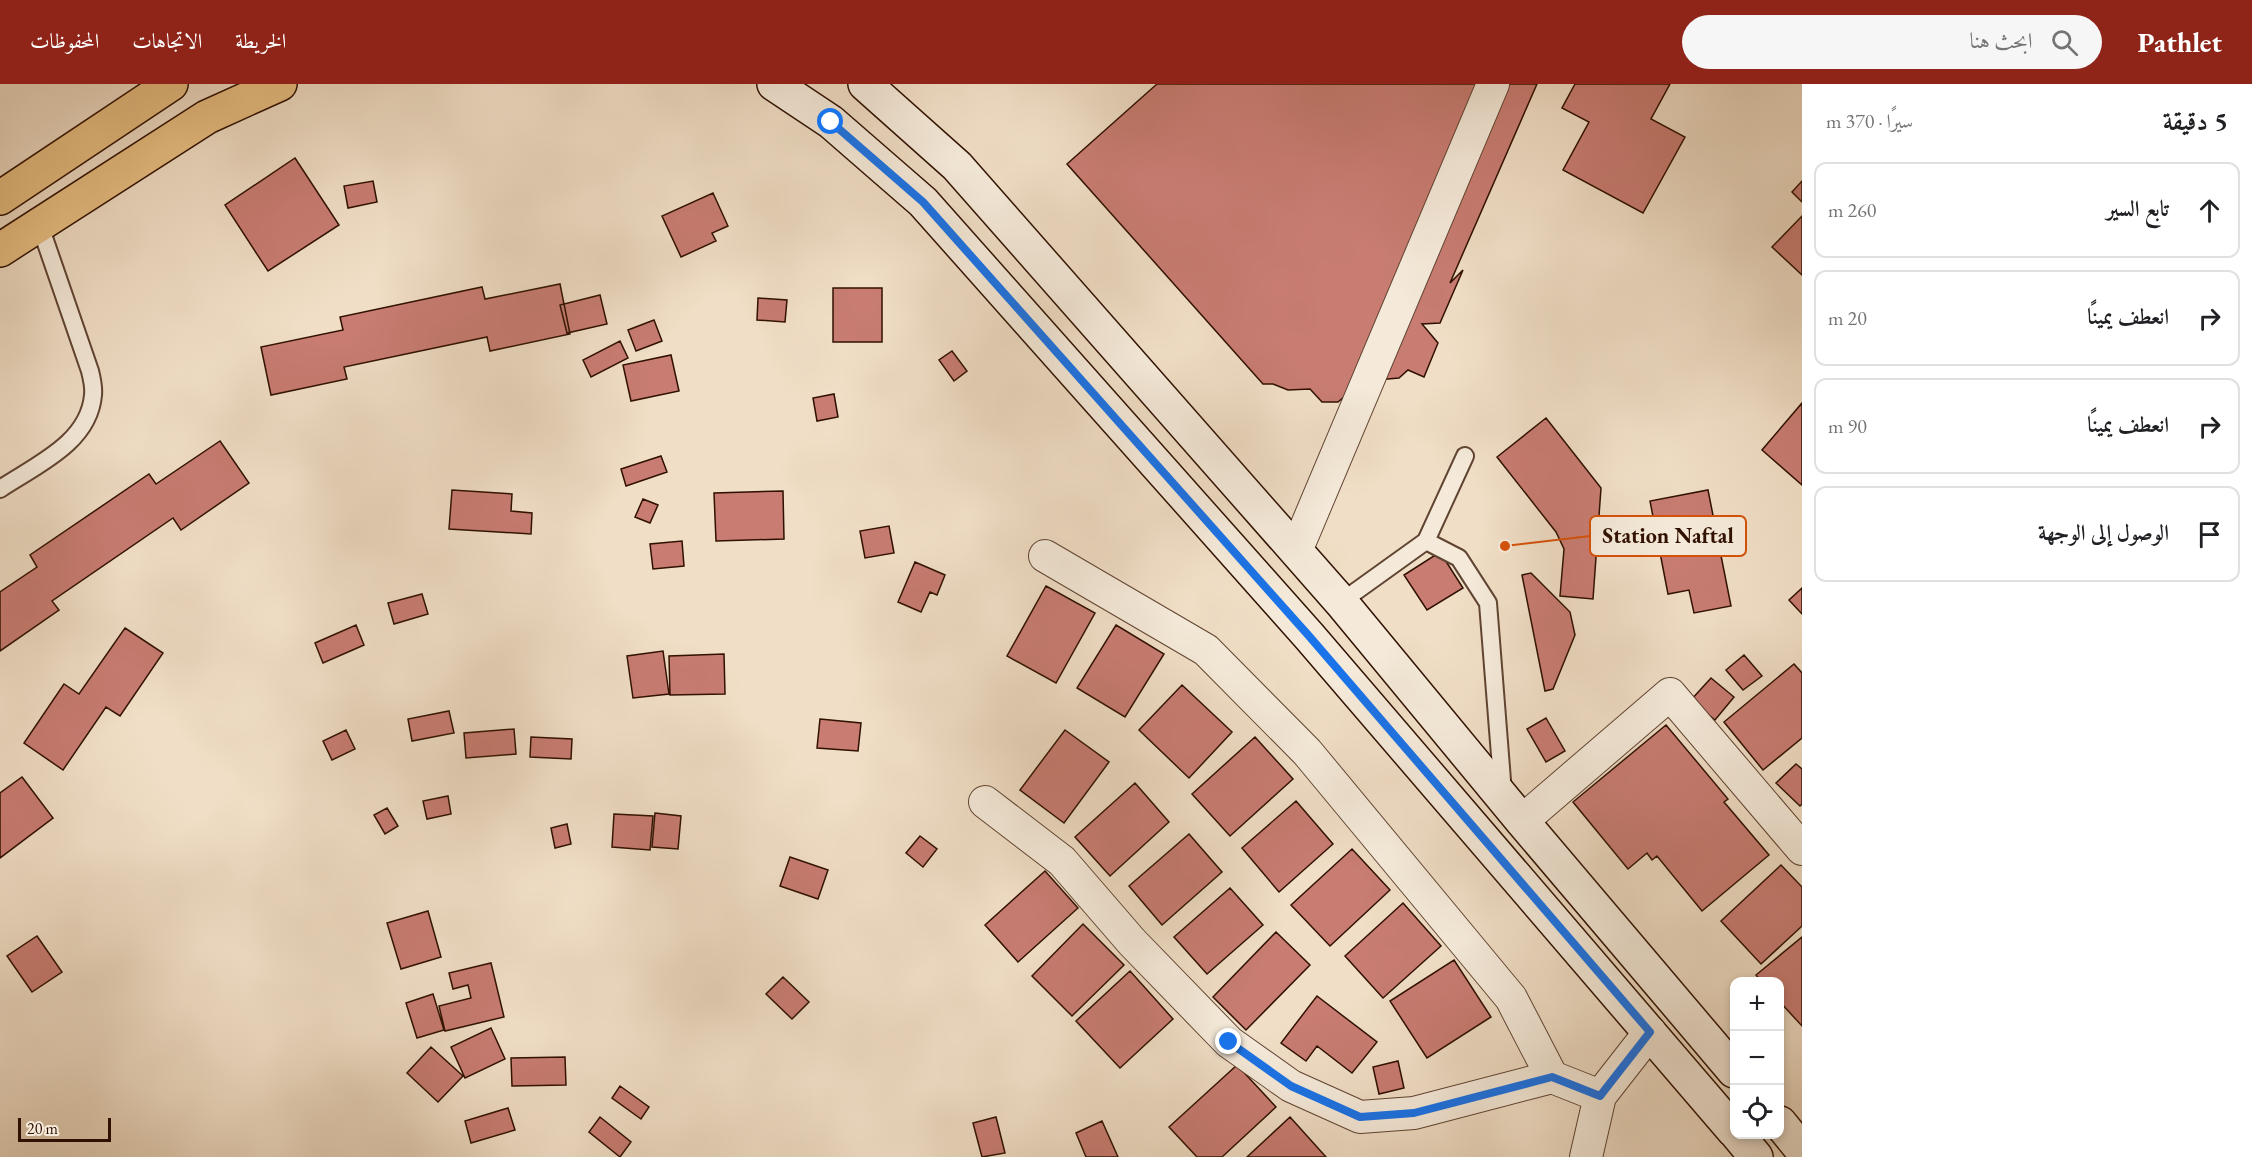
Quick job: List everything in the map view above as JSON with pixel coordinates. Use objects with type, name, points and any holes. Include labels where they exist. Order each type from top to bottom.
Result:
[{"type":"main road","points":[[0,198],[171,84]]},
{"type":"main road","points":[[0,250],[207,117],[280,84]]},
{"type":"main road","points":[[774,84],[831,122],[923,202],[1309,636],[1730,1126]]},
{"type":"main road","points":[[865,84],[957,166],[1341,602],[1730,1066]]},
{"type":"main road","points":[[1784,1129],[1802,1150]]},
{"type":"main road","points":[[1741,1139],[1756,1157]]},
{"type":"street","points":[[1296,551],[1493,84]]},
{"type":"street","points":[[1045,556],[1206,650],[1307,752],[1511,998],[1552,1077]]},
{"type":"street","points":[[1513,809],[1670,694],[1802,849]]},
{"type":"street","points":[[985,802],[1062,861],[1132,942],[1229,1042],[1291,1086],[1360,1117],[1414,1113],[1552,1077],[1600,1096]]},
{"type":"street","points":[[1586,1157],[1600,1096],[1650,1032]]},
{"type":"lane","points":[[0,489],[69,443],[82,428],[94,393],[90,371],[39,223]]},
{"type":"lane","points":[[1341,602],[1426,541],[1465,456]]},
{"type":"lane","points":[[1426,541],[1459,558],[1488,603],[1513,809]]},
{"type":"building","points":[[1157,84],[1537,84],[1450,283],[1463,270],[1440,323],[1422,324],[1438,343],[1424,377],[1408,370],[1399,378],[1376,380],[1359,361],[1360,383],[1338,402],[1322,402],[1310,389],[1288,390],[1273,384],[1263,384],[1067,164]]},
{"type":"building","points":[[1575,84],[1670,84],[1651,119],[1685,137],[1643,213],[1563,170],[1589,122],[1562,108]]},
{"type":"building","points":[[295,158],[339,225],[268,271],[225,205]]},
{"type":"building","points":[[373,181],[377,202],[348,208],[344,186]]},
{"type":"building","points":[[1802,181],[1802,202],[1792,192]]},
{"type":"building","points":[[713,193],[728,226],[712,233],[716,241],[681,257],[662,216]]},
{"type":"building","points":[[1802,216],[1802,275],[1772,247]]},
{"type":"building","points":[[560,284],[570,334],[490,351],[487,337],[344,367],[347,379],[271,395],[261,347],[343,330],[340,317],[482,287],[485,299]]},
{"type":"building","points":[[833,288],[882,288],[882,342],[833,342]]},
{"type":"building","points":[[600,295],[607,324],[567,333],[560,305]]},
{"type":"building","points":[[758,298],[787,300],[785,322],[757,320]]},
{"type":"building","points":[[654,320],[662,341],[636,351],[628,330]]},
{"type":"building","points":[[620,341],[628,358],[591,377],[583,360]]},
{"type":"building","points":[[952,351],[967,371],[954,381],[939,360]]},
{"type":"building","points":[[671,355],[679,391],[631,401],[623,365]]},
{"type":"building","points":[[834,394],[838,417],[817,421],[813,398]]},
{"type":"building","points":[[1802,403],[1802,485],[1762,450]]},
{"type":"building","points":[[1546,418],[1601,488],[1593,599],[1560,596],[1564,549],[1556,532],[1497,457]]},
{"type":"building","points":[[220,441],[249,483],[181,530],[173,518],[52,601],[59,610],[0,651],[0,592],[37,567],[30,555],[149,474],[156,484]]},
{"type":"building","points":[[661,456],[667,472],[626,486],[621,469]]},
{"type":"building","points":[[452,490],[512,494],[511,511],[532,513],[531,534],[449,529]]},
{"type":"building","points":[[1708,490],[1731,606],[1694,613],[1689,590],[1668,594],[1650,501]]},
{"type":"building","points":[[783,491],[784,539],[716,541],[714,493]]},
{"type":"building","points":[[643,499],[658,505],[650,523],[635,517]]},
{"type":"building","points":[[889,526],[894,553],[865,558],[860,531]]},
{"type":"building","points":[[682,541],[684,566],[653,569],[650,544]]},
{"type":"building","points":[[1440,552],[1463,588],[1427,610],[1404,575]]},
{"type":"building","points":[[915,562],[945,575],[937,595],[930,592],[921,612],[898,602]]},
{"type":"building","points":[[1531,573],[1570,612],[1575,635],[1553,689],[1545,691],[1522,575]]},
{"type":"building","points":[[1046,586],[1095,613],[1056,683],[1007,656]]},
{"type":"building","points":[[1802,588],[1802,614],[1789,600]]},
{"type":"building","points":[[422,594],[428,614],[394,624],[388,603]]},
{"type":"building","points":[[356,625],[364,645],[323,663],[315,643]]},
{"type":"building","points":[[1116,625],[1164,654],[1125,717],[1077,688]]},
{"type":"building","points":[[125,628],[163,653],[120,716],[106,707],[63,770],[24,743],[64,684],[79,694]]},
{"type":"building","points":[[663,651],[669,694],[633,698],[627,656]]},
{"type":"building","points":[[724,654],[725,694],[670,695],[669,656]]},
{"type":"building","points":[[1744,655],[1762,676],[1743,690],[1726,670]]},
{"type":"building","points":[[1794,664],[1802,673],[1802,738],[1763,770],[1724,722]]},
{"type":"building","points":[[1711,678],[1734,697],[1715,720],[1691,700]]},
{"type":"building","points":[[1182,685],[1232,732],[1189,778],[1139,730]]},
{"type":"building","points":[[449,711],[454,733],[412,741],[408,719]]},
{"type":"building","points":[[1546,718],[1565,751],[1546,762],[1527,729]]},
{"type":"building","points":[[820,719],[861,723],[858,751],[817,748]]},
{"type":"building","points":[[1666,725],[1728,799],[1724,802],[1769,855],[1702,911],[1657,856],[1652,860],[1647,853],[1628,869],[1573,802]]},
{"type":"building","points":[[514,729],[516,754],[466,758],[464,733]]},
{"type":"building","points":[[346,730],[355,749],[332,760],[323,741]]},
{"type":"building","points":[[1065,730],[1109,762],[1064,823],[1020,790]]},
{"type":"building","points":[[531,737],[572,739],[571,759],[530,757]]},
{"type":"building","points":[[1255,737],[1293,779],[1230,836],[1192,794]]},
{"type":"building","points":[[1796,764],[1802,769],[1802,804],[1800,806],[1776,783]]},
{"type":"building","points":[[22,777],[53,818],[0,858],[0,793]]},
{"type":"building","points":[[1135,783],[1169,822],[1110,876],[1075,837]]},
{"type":"building","points":[[448,796],[451,814],[427,819],[423,801]]},
{"type":"building","points":[[1296,801],[1333,844],[1279,892],[1242,848]]},
{"type":"building","points":[[387,808],[398,826],[385,834],[374,815]]},
{"type":"building","points":[[655,813],[681,816],[678,849],[652,847]]},
{"type":"building","points":[[614,814],[653,816],[650,850],[612,847]]},
{"type":"building","points":[[567,824],[571,844],[555,848],[551,828]]},
{"type":"building","points":[[1189,834],[1222,872],[1162,925],[1129,886]]},
{"type":"building","points":[[920,836],[937,849],[923,867],[906,853]]},
{"type":"building","points":[[1352,849],[1390,890],[1330,946],[1291,905]]},
{"type":"building","points":[[790,857],[828,870],[818,899],[780,886]]},
{"type":"building","points":[[1781,865],[1802,887],[1802,926],[1761,964],[1721,921]]},
{"type":"building","points":[[1045,871],[1078,908],[1018,962],[985,925]]},
{"type":"building","points":[[1230,888],[1263,925],[1207,974],[1174,937]]},
{"type":"building","points":[[1403,903],[1441,946],[1383,998],[1345,956]]},
{"type":"building","points":[[428,911],[441,957],[401,969],[387,923]]},
{"type":"building","points":[[1083,924],[1124,965],[1072,1016],[1032,976]]},
{"type":"building","points":[[1276,932],[1310,965],[1246,1030],[1213,997]]},
{"type":"building","points":[[37,936],[62,972],[32,992],[7,956]]},
{"type":"building","points":[[1802,937],[1802,1026],[1784,1006],[1784,977],[1758,977],[1756,975]]},
{"type":"building","points":[[1454,960],[1491,1017],[1427,1058],[1390,1001]]},
{"type":"building","points":[[491,963],[504,1017],[445,1031],[439,1006],[471,998],[468,985],[453,989],[449,973]]},
{"type":"building","points":[[1130,971],[1173,1019],[1120,1068],[1076,1021]]},
{"type":"building","points":[[783,977],[809,1002],[792,1019],[766,994]]},
{"type":"building","points":[[433,994],[444,1030],[417,1038],[406,1003]]},
{"type":"building","points":[[1317,996],[1377,1042],[1352,1073],[1317,1046],[1306,1061],[1281,1043]]},
{"type":"building","points":[[491,1028],[505,1059],[465,1078],[451,1047]]},
{"type":"building","points":[[431,1047],[463,1076],[438,1102],[407,1073]]},
{"type":"building","points":[[565,1057],[566,1085],[512,1086],[511,1058]]},
{"type":"building","points":[[1398,1061],[1404,1088],[1379,1094],[1373,1067]]},
{"type":"building","points":[[1237,1065],[1276,1107],[1222,1157],[1197,1157],[1169,1127]]},
{"type":"building","points":[[620,1086],[649,1107],[641,1119],[612,1098]]},
{"type":"building","points":[[508,1108],[515,1130],[471,1143],[465,1121]]},
{"type":"building","points":[[600,1117],[631,1142],[620,1157],[589,1132]]},
{"type":"building","points":[[996,1117],[1005,1153],[982,1157],[973,1123]]},
{"type":"building","points":[[1290,1117],[1326,1157],[1247,1157]]},
{"type":"building","points":[[1102,1121],[1118,1157],[1086,1157],[1076,1133]]},
{"type":"place","name":"Station Naftal","points":[[1505,546]]},
{"type":"route","points":[[831,122],[923,202],[1309,636],[1650,1032],[1600,1096],[1552,1077],[1414,1113],[1360,1117],[1291,1086],[1229,1042]]}]
